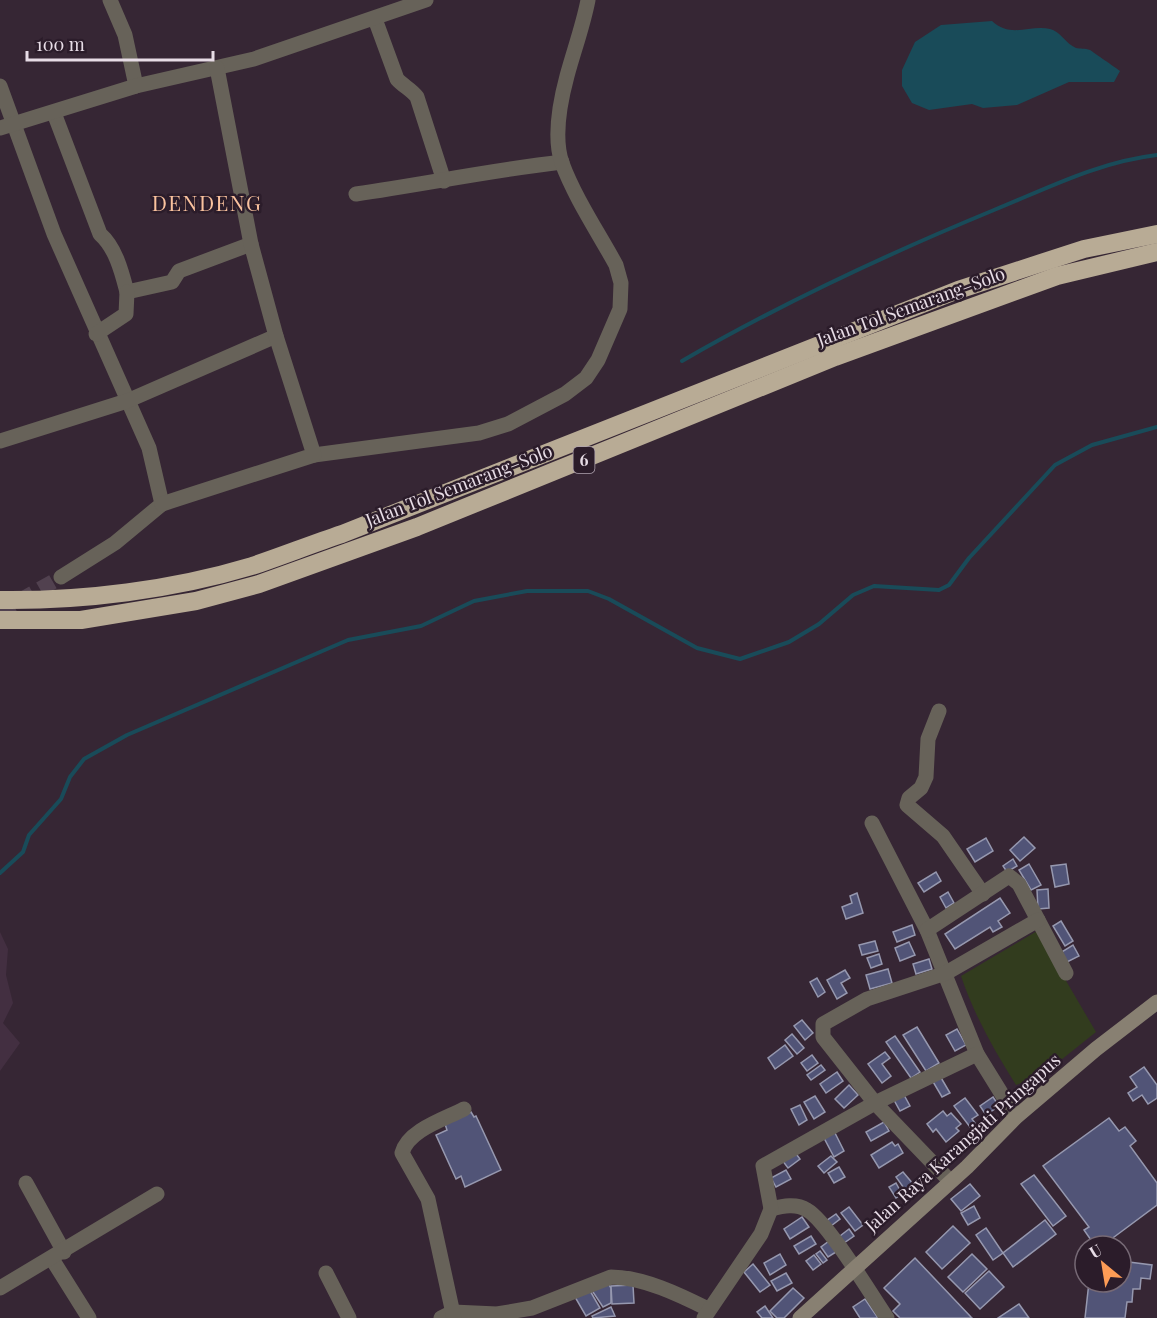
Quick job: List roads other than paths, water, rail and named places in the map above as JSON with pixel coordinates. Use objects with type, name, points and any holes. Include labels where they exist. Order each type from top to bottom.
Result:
[{"type":"highway","name":"Jalan Tol Semarang–Solo","points":[[0,600],[39,601],[112,594],[251,566],[342,534],[958,290],[1084,249],[1157,234]]},
{"type":"highway","name":"Jalan Tol Semarang–Solo","points":[[0,620],[81,620],[196,601],[259,584],[417,527],[835,357],[1057,276],[1157,252]]},
{"type":"street","points":[[110,0],[125,35],[136,86]]},
{"type":"street","points":[[8,127],[136,86],[262,57],[375,20],[426,0]]},
{"type":"street","points":[[61,577],[115,543],[162,504],[314,455],[479,433],[508,424],[544,406],[586,378],[598,360],[620,309],[621,283],[616,265],[562,162],[559,142],[561,109],[567,76],[584,24],[588,0]]},
{"type":"street","points":[[375,20],[397,79],[410,87],[417,98],[444,181]]},
{"type":"street","points":[[217,68],[251,244],[276,336],[314,455]]},
{"type":"street","points":[[0,86],[8,127],[96,334],[148,448],[162,504]]},
{"type":"street","points":[[54,113],[100,234],[107,240],[114,254],[127,292],[126,314],[96,334]]},
{"type":"street","points":[[356,194],[444,181],[499,169],[562,162]]},
{"type":"street","points":[[127,292],[172,282],[178,271],[251,244]]},
{"type":"street","points":[[2,435],[127,401],[276,336]]},
{"type":"street","points":[[939,711],[928,739],[926,777],[921,788],[909,798],[907,805],[943,836],[982,894]]},
{"type":"street","points":[[872,823],[927,930],[977,1054],[1016,1118]]},
{"type":"street","points":[[927,930],[1009,876],[1015,878],[1066,974]]},
{"type":"street","points":[[950,1181],[875,1102],[823,1037],[823,1024],[867,999],[946,973],[1038,920]]},
{"type":"street","name":"Jalan Raya Karangjati Pringapus","points":[[800,1318],[1016,1118],[1096,1049],[1157,1002]]},
{"type":"street","points":[[464,1109],[418,1133],[404,1146],[402,1153],[428,1199],[449,1316],[531,1313],[591,1283],[611,1277],[624,1277],[706,1313],[761,1234],[771,1209],[763,1166],[875,1102],[977,1054]]},
{"type":"street","points":[[26,1183],[58,1256],[89,1318]]},
{"type":"street","points":[[0,1288],[58,1256],[157,1194]]},
{"type":"street","points":[[771,1209],[790,1205],[808,1210],[854,1268],[887,1318]]},
{"type":"street","points":[[326,1273],[349,1318]]},
{"type":"water","points":[[992,21],[1006,29],[1054,30],[1072,46],[1090,50],[1120,71],[1114,82],[1069,82],[1017,105],[983,108],[972,104],[929,110],[912,103],[902,86],[902,70],[915,42],[941,25]]},
{"type":"waterway","points":[[682,361],[797,299],[953,227],[1094,170],[1114,163],[1157,155]]},
{"type":"waterway","points":[[0,873],[23,852],[29,835],[61,799],[70,777],[84,759],[127,735],[348,640],[421,626],[474,601],[527,591],[588,591],[609,599],[697,648],[740,659],[789,642],[819,624],[853,595],[874,586],[939,590],[949,585],[969,558],[1055,465],[1092,445],[1157,427]]},
{"type":"tunnel","points":[[0,612],[61,577]]},
{"type":"district","name":"DENDENG","points":[[207,204]]}]
